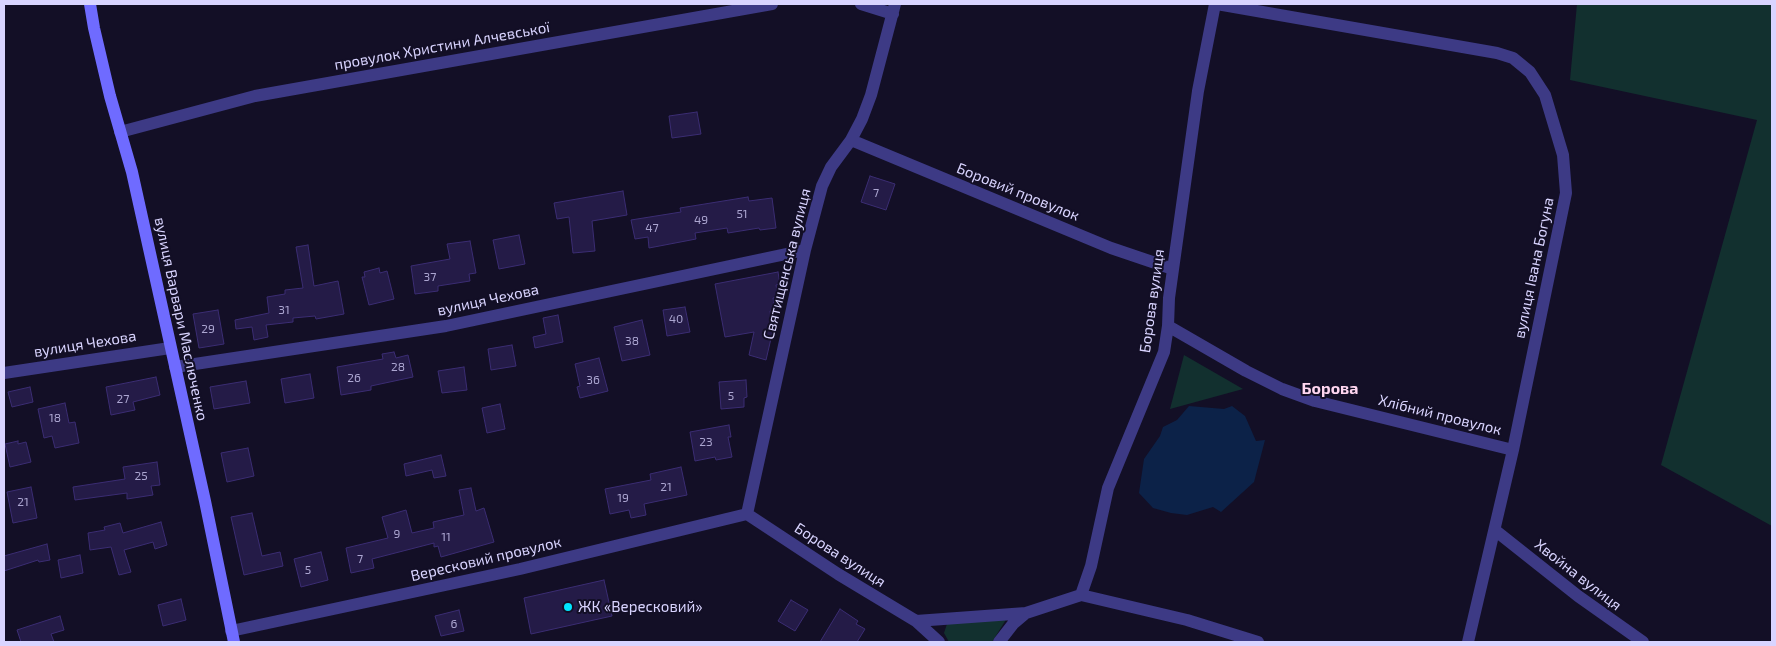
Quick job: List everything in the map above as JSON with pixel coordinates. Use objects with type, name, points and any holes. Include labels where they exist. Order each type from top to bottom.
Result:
[{"type":"street","name":"вулиця Варвари Маслюченко","points":[[90,4],[96,38],[132,172],[205,501],[232,637]]},
{"type":"street","name":"провулок Христини Алчевської","points":[[120,132],[255,96],[772,4]]},
{"type":"street","points":[[861,4],[894,9]]},
{"type":"street","name":"Борова вулиця","points":[[1081,595],[1091,566],[1108,488],[1164,352],[1168,326],[1168,298],[1198,91],[1216,4]]},
{"type":"street","name":"вулиця Івана Богуна","points":[[1216,4],[1497,53],[1513,58],[1530,72],[1546,95],[1556,126],[1562,155],[1566,193],[1514,450],[1468,642]]},
{"type":"street","name":"Святищенська вулиця","points":[[748,514],[805,250],[822,186],[831,167],[851,140],[862,119],[871,95],[894,9]]},
{"type":"street","name":"Боровий провулок","points":[[851,140],[1111,248],[1173,270]]},
{"type":"street","name":"вулиця Чехова","points":[[175,367],[446,326],[805,250]]},
{"type":"street","name":"Хлібний провулок","points":[[1168,326],[1246,371],[1315,401],[1514,450]]},
{"type":"street","name":"вулиця Чехова","points":[[4,374],[170,348]]},
{"type":"street","name":"Борова вулиця","points":[[748,514],[838,574],[916,621],[939,642]]},
{"type":"street","name":"Вересковий провулок","points":[[232,637],[748,514]]},
{"type":"street","name":"Хвойна вулиця","points":[[1496,530],[1578,596],[1643,642]]},
{"type":"street","points":[[916,621],[1026,613],[1081,595],[1187,620],[1258,642]]},
{"type":"street","points":[[999,642],[1013,624],[1026,613]]},
{"type":"green space","points":[[1577,4],[1772,4],[1772,526],[1661,465],[1757,120],[1570,80]]},
{"type":"green space","points":[[1184,355],[1243,389],[1170,409]]},
{"type":"green space","points":[[1007,618],[992,642],[949,642],[944,633],[947,624]]},
{"type":"water","points":[[1189,406],[1224,409],[1232,406],[1245,416],[1256,441],[1265,440],[1254,482],[1221,512],[1213,507],[1187,515],[1171,513],[1153,508],[1139,493],[1144,459],[1160,436],[1163,427],[1177,420]]},
{"type":"building","points":[[697,112],[701,134],[672,138],[669,116]]},
{"type":"building","points":[[870,176],[895,184],[886,210],[861,202]]},
{"type":"building","points":[[623,191],[627,215],[592,221],[595,251],[573,253],[569,217],[557,219],[554,203]]},
{"type":"building","points":[[748,197],[749,201],[772,198],[776,228],[760,230],[759,228],[728,233],[727,228],[695,233],[696,239],[649,248],[648,237],[635,239],[631,220],[681,212],[680,208]]},
{"type":"building","points":[[519,235],[525,264],[499,269],[493,240]]},
{"type":"building","points":[[470,241],[476,273],[469,274],[470,281],[438,286],[438,291],[415,294],[411,266],[450,259],[447,244]]},
{"type":"building","points":[[308,245],[314,286],[338,281],[344,314],[316,319],[315,316],[293,318],[293,322],[266,325],[268,337],[254,340],[252,327],[236,329],[235,320],[269,313],[267,297],[285,294],[285,290],[303,288],[296,247]]},
{"type":"building","points":[[379,268],[380,273],[387,271],[394,299],[369,305],[362,277],[365,277],[364,272]]},
{"type":"building","points":[[778,272],[780,284],[776,285],[778,297],[773,298],[775,310],[770,311],[773,330],[766,360],[749,355],[754,332],[725,337],[715,284]]},
{"type":"building","points":[[685,307],[690,332],[667,336],[663,310]]},
{"type":"building","points":[[218,310],[224,344],[199,348],[193,314]]},
{"type":"building","points":[[558,315],[563,342],[535,348],[533,337],[546,334],[543,318]]},
{"type":"building","points":[[642,320],[650,355],[622,361],[614,327]]},
{"type":"building","points":[[512,345],[516,366],[491,370],[488,349]]},
{"type":"building","points":[[394,352],[396,358],[408,355],[413,377],[371,386],[371,390],[341,395],[337,367],[383,359],[382,354]]},
{"type":"building","points":[[599,358],[608,391],[580,398],[577,387],[580,386],[575,364]]},
{"type":"building","points":[[464,367],[467,390],[442,393],[438,371]]},
{"type":"building","points":[[310,374],[314,398],[285,403],[281,379]]},
{"type":"building","points":[[156,377],[160,395],[133,402],[135,410],[111,415],[106,387]]},
{"type":"building","points":[[746,380],[747,397],[744,398],[744,407],[721,409],[719,382]]},
{"type":"building","points":[[246,381],[250,403],[214,409],[210,387]]},
{"type":"building","points":[[30,387],[33,402],[12,407],[8,392]]},
{"type":"building","points":[[65,403],[69,423],[75,422],[79,443],[55,448],[52,436],[44,438],[38,409]]},
{"type":"building","points":[[500,404],[505,429],[487,433],[482,408]]},
{"type":"building","points":[[729,425],[731,437],[728,437],[732,457],[716,460],[715,457],[695,461],[690,432]]},
{"type":"building","points":[[18,441],[18,444],[26,442],[31,462],[10,467],[5,444]]},
{"type":"building","points":[[248,448],[254,476],[227,482],[221,453]]},
{"type":"building","points":[[441,455],[446,476],[434,478],[432,470],[406,476],[404,464]]},
{"type":"building","points":[[157,462],[160,485],[151,486],[153,495],[127,499],[127,493],[75,500],[73,487],[125,479],[123,467]]},
{"type":"building","points":[[681,467],[687,495],[644,504],[646,515],[631,518],[629,510],[610,514],[605,489],[651,480],[650,474]]},
{"type":"building","points":[[31,487],[37,518],[13,523],[7,492]]},
{"type":"building","points":[[471,488],[476,511],[484,508],[494,542],[441,557],[438,546],[434,547],[434,543],[372,559],[374,568],[351,573],[346,548],[388,538],[382,517],[406,510],[412,533],[434,528],[433,522],[464,515],[459,490]]},
{"type":"building","points":[[252,513],[262,556],[280,552],[283,566],[244,575],[231,517]]},
{"type":"building","points":[[161,522],[167,545],[155,549],[153,542],[124,550],[131,572],[119,575],[111,547],[90,550],[88,533],[105,530],[104,527],[120,523],[123,533]]},
{"type":"building","points":[[47,544],[50,560],[39,562],[38,560],[4,571],[4,556]]},
{"type":"building","points":[[321,552],[328,580],[301,587],[294,559]]},
{"type":"building","points":[[80,555],[83,573],[61,578],[58,560]]},
{"type":"building","name":"ЖК «Вересковий»","points":[[604,580],[612,616],[531,634],[524,598]]},
{"type":"building","points":[[181,599],[186,620],[163,626],[158,605]]},
{"type":"building","points":[[791,600],[808,610],[795,631],[778,621]]},
{"type":"building","points":[[840,609],[858,621],[856,624],[865,629],[857,642],[820,642]]},
{"type":"building","points":[[459,610],[464,631],[441,636],[435,616]]},
{"type":"building","points":[[60,616],[64,630],[51,634],[54,642],[21,642],[17,630]]},
{"type":"place","name":"ЖК «Вересковий»","points":[[568,607]]},
{"type":"district","name":"Борова","points":[[1330,389]]}]
